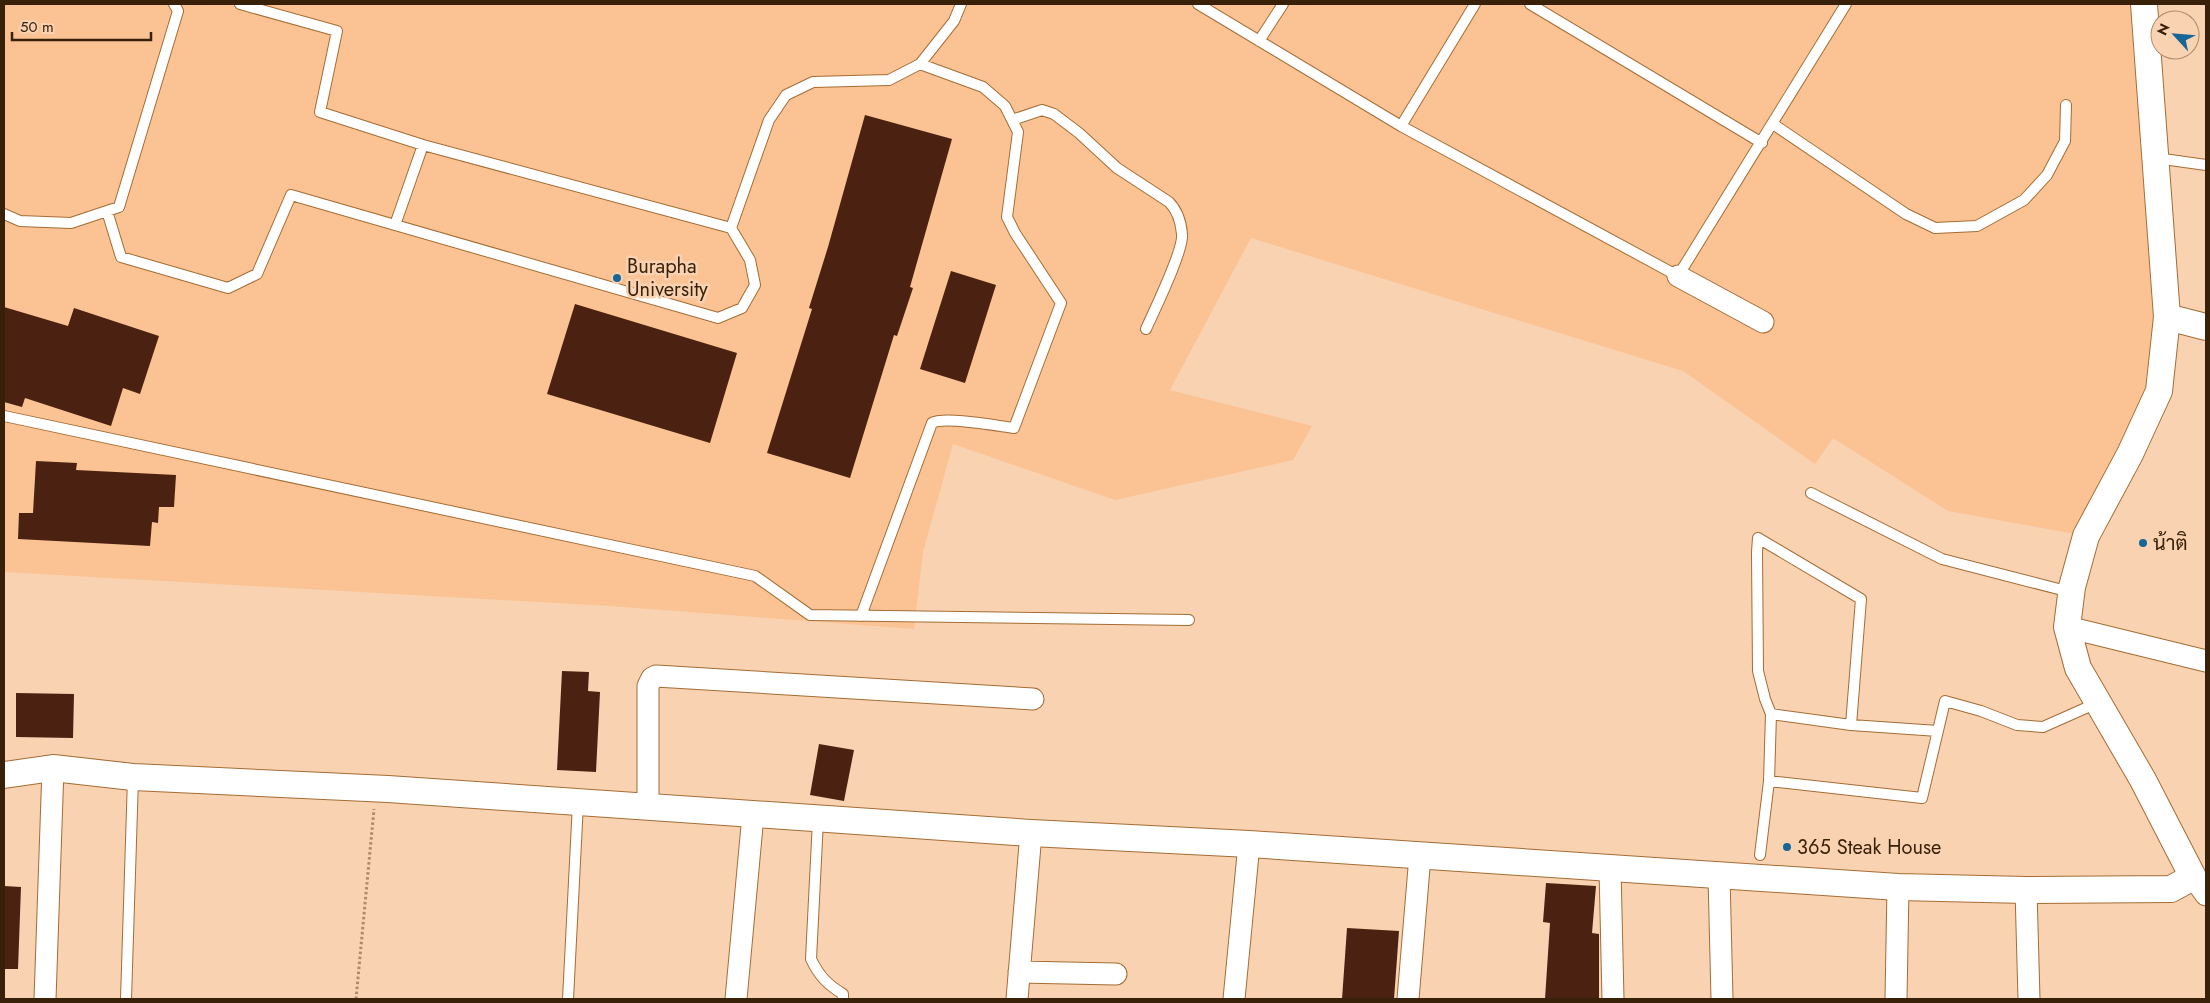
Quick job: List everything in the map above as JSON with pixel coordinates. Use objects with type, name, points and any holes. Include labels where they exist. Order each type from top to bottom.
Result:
[{"type":"street","points":[[4,775],[53,768],[133,777],[376,789],[1031,833],[1249,844],[1898,887],[2026,890],[2171,889],[2200,886],[2143,780],[2078,668],[2067,627],[2071,592],[2086,536],[2130,454],[2159,391],[2167,317],[2144,4]]},
{"type":"street","points":[[1678,276],[1763,322]]},
{"type":"street","points":[[2167,317],[2206,327]]},
{"type":"street","points":[[2067,627],[2206,661]]},
{"type":"street","points":[[648,808],[648,686],[652,678],[656,676],[1034,699]]},
{"type":"street","points":[[45,999],[53,768]]},
{"type":"street","points":[[736,999],[753,815]]},
{"type":"street","points":[[1017,999],[1031,833]]},
{"type":"street","points":[[1234,999],[1249,844]]},
{"type":"street","points":[[1408,999],[1420,856]]},
{"type":"street","points":[[1610,868],[1613,999]]},
{"type":"street","points":[[1719,876],[1722,999]]},
{"type":"street","points":[[1896,999],[1898,887]]},
{"type":"street","points":[[2026,890],[2029,999]]},
{"type":"street","points":[[1019,972],[1116,974]]},
{"type":"lane","points":[[4,214],[20,221],[71,223],[119,207],[178,10],[174,4]]},
{"type":"lane","points":[[107,211],[121,257],[228,288],[257,274],[291,195],[718,318],[742,308],[755,285],[750,260],[731,228],[423,144],[320,112],[337,31],[240,4]]},
{"type":"lane","points":[[731,228],[769,120],[786,95],[813,82],[889,80],[920,64],[954,21],[961,4]]},
{"type":"lane","points":[[1198,4],[1401,126],[1678,276],[1762,143],[1846,4]]},
{"type":"lane","points":[[1259,41],[1283,4]]},
{"type":"lane","points":[[1401,126],[1475,4]]},
{"type":"lane","points":[[1530,4],[1762,143]]},
{"type":"lane","points":[[861,616],[932,423],[938,420],[956,421],[1014,428],[1061,303],[1015,233],[1007,217],[1018,132],[1005,106],[983,87],[920,64]]},
{"type":"lane","points":[[1773,124],[1906,214],[1934,228],[1977,226],[2024,200],[2047,175],[2065,142],[2066,105]]},
{"type":"lane","points":[[1012,120],[1042,110],[1054,114],[1079,132],[1117,168],[1169,202],[1176,209],[1183,235],[1176,259],[1146,329]]},
{"type":"lane","points":[[395,225],[423,144]]},
{"type":"lane","points":[[2156,158],[2206,165]]},
{"type":"lane","points":[[4,416],[755,576],[810,615],[1189,620]]},
{"type":"lane","points":[[1811,493],[1942,559],[2071,592]]},
{"type":"lane","points":[[1760,855],[1769,781],[1771,714],[1758,671],[1758,538],[1861,599],[1851,725]]},
{"type":"lane","points":[[1769,781],[1922,798],[1945,701],[1982,711],[2017,725],[2043,727],[2098,702]]},
{"type":"lane","points":[[1771,714],[1851,725],[1938,732]]},
{"type":"lane","points":[[126,999],[133,777]]},
{"type":"lane","points":[[568,999],[578,803]]},
{"type":"lane","points":[[818,819],[811,959],[817,972],[830,986],[843,994],[843,999]]},
{"type":"path","points":[[356,999],[376,789]]},
{"type":"shaded area","name":"Burapha University","points":[[4,4],[2144,4],[2159,391],[2086,536],[1948,511],[1833,438],[1815,464],[1683,371],[1251,238],[1170,390],[1312,426],[1293,460],[1115,500],[953,444],[923,552],[914,629],[610,606],[4,572]]},
{"type":"building","points":[[865,115],[952,139],[910,287],[913,288],[897,336],[894,335],[850,478],[767,453],[812,309],[809,308]]},
{"type":"building","points":[[951,271],[996,285],[965,383],[920,369]]},
{"type":"building","points":[[575,304],[737,353],[710,443],[547,394]]},
{"type":"building","points":[[4,307],[68,326],[74,308],[159,336],[140,394],[123,388],[111,426],[25,398],[22,407],[4,402]]},
{"type":"building","points":[[36,461],[77,463],[76,470],[176,475],[174,507],[159,507],[158,523],[152,522],[150,546],[18,539],[19,513],[33,513]]},
{"type":"building","points":[[562,671],[589,672],[588,691],[600,692],[596,772],[557,770]]},
{"type":"building","points":[[16,693],[74,694],[73,738],[16,737]]},
{"type":"building","points":[[819,744],[854,750],[844,801],[810,795]]},
{"type":"building","points":[[1546,883],[1596,886],[1592,933],[1599,934],[1599,999],[1545,999],[1550,923],[1543,922]]},
{"type":"building","points":[[4,886],[21,887],[18,969],[4,969]]},
{"type":"building","points":[[1347,928],[1399,931],[1394,999],[1342,999]]},
{"type":"place","name":"Burapha University","points":[[617,278]]},
{"type":"place","name":"น้าติ","points":[[2143,543]]},
{"type":"place","name":"365 Steak House","points":[[1787,847]]}]
